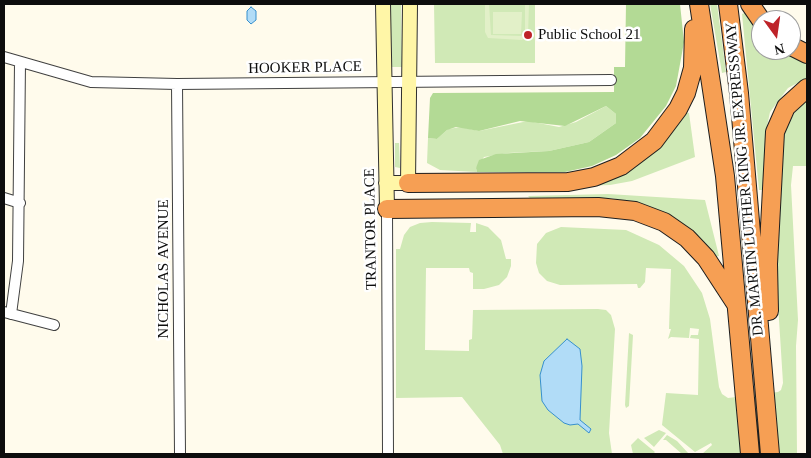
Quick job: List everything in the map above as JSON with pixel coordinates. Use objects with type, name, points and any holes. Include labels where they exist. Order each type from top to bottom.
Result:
[{"type":"highway","points":[[408,183],[568,182],[603,174],[630,160],[661,134],[686,93],[694,60],[692,4]]},
{"type":"highway","name":"DR. MARTIN LUTHER KING JR. EXPRESSWAY","points":[[699,4],[725,176],[750,454]]},
{"type":"highway","name":"DR. MARTIN LUTHER KING JR. EXPRESSWAY","points":[[728,4],[739,94],[770,454]]},
{"type":"highway","points":[[761,355],[769,318],[768,270],[775,132],[786,107],[807,88]]},
{"type":"highway","points":[[387,209],[598,207],[635,211],[664,222],[687,238],[706,258],[738,307]]},
{"type":"main road","name":"TRANTOR PLACE","points":[[383,4],[387,209]]},
{"type":"main road","points":[[386,183],[408,183],[410,4]]},
{"type":"street","name":"HOOKER PLACE","points":[[4,57],[91,82],[177,84],[611,80]]},
{"type":"street","points":[[20,62],[18,261],[8,313],[54,325]]},
{"type":"street","name":"NICHOLAS AVENUE","points":[[177,84],[180,454]]},
{"type":"street","points":[[4,198],[20,203]]},
{"type":"street","name":"TRANTOR PLACE","points":[[387,209],[388,454]]},
{"type":"green space","points":[[390,4],[401,4],[402,67],[391,67]]},
{"type":"green space","points":[[434,4],[535,4],[535,63],[435,63]]},
{"type":"green space","points":[[485,4],[489,4],[491,35],[521,36],[525,33],[525,4],[529,4],[528,35],[522,40],[488,38],[485,32]]},
{"type":"green space","points":[[626,4],[680,4],[684,42],[676,86],[666,106],[640,138],[616,155],[592,166],[565,172],[477,172],[476,168],[479,160],[496,154],[549,151],[589,142],[616,123],[616,114],[606,106],[565,126],[520,121],[479,131],[456,127],[447,130],[437,139],[428,138],[430,98],[433,93],[614,92],[614,67],[625,67]]},
{"type":"green space","points":[[710,4],[717,4],[726,72],[722,73]]},
{"type":"green space","points":[[493,12],[522,12],[521,34],[493,34]]},
{"type":"green space","points":[[747,12],[751,17],[751,60],[801,60],[801,56],[807,59],[807,78],[788,88],[770,112],[766,131],[764,190],[759,190],[742,14]]},
{"type":"green space","points":[[807,100],[807,166],[793,166],[791,185],[798,320],[796,346],[797,454],[702,454],[712,445],[711,443],[695,452],[662,425],[666,393],[698,395],[699,339],[690,338],[691,335],[698,335],[699,329],[690,328],[689,338],[671,337],[668,339],[671,329],[669,329],[671,269],[646,268],[645,282],[640,288],[638,288],[637,284],[560,285],[547,281],[539,273],[536,263],[537,244],[546,233],[561,227],[626,230],[659,245],[684,266],[702,293],[710,319],[719,387],[722,394],[728,398],[778,392],[781,390],[783,383],[776,272],[782,145],[785,132],[794,113]]},
{"type":"green space","points":[[606,106],[616,114],[616,123],[589,142],[549,151],[508,153],[484,157],[476,168],[477,172],[440,170],[427,163],[428,138],[437,139],[448,129],[461,127],[479,131],[528,121],[559,127],[576,122]]},
{"type":"green space","points":[[684,112],[689,113],[695,157],[632,181],[610,185],[584,186]]},
{"type":"green space","points":[[395,143],[399,143],[400,168],[395,167]]},
{"type":"green space","points":[[608,194],[705,200],[719,256],[715,257],[672,217],[646,205],[611,198],[530,198],[528,196]]},
{"type":"green space","points":[[420,223],[471,223],[470,232],[476,232],[476,223],[488,227],[501,240],[506,259],[511,259],[511,266],[507,277],[499,285],[484,289],[473,289],[473,273],[470,272],[469,268],[426,268],[425,350],[469,351],[469,340],[472,339],[473,310],[598,309],[606,310],[611,315],[615,329],[609,433],[612,454],[503,454],[500,445],[462,397],[396,398],[396,249],[400,249],[404,235],[410,227]]},
{"type":"green space","points":[[629,333],[633,335],[629,406],[626,408],[625,405]]},
{"type":"green space","points":[[659,430],[666,433],[654,447],[644,438]]},
{"type":"green space","points":[[667,435],[677,441],[689,454],[682,454],[666,440],[663,440]]},
{"type":"green space","points":[[638,438],[655,452],[653,454],[633,454],[631,445]]},
{"type":"water","points":[[251,7],[256,11],[256,20],[251,24],[247,20],[247,11]]},
{"type":"water","points":[[567,339],[580,349],[582,366],[580,420],[591,429],[589,433],[578,424],[570,425],[564,423],[548,410],[542,401],[540,375],[544,361]]},
{"type":"place","name":"Public School 21","points":[[528,35]]}]
